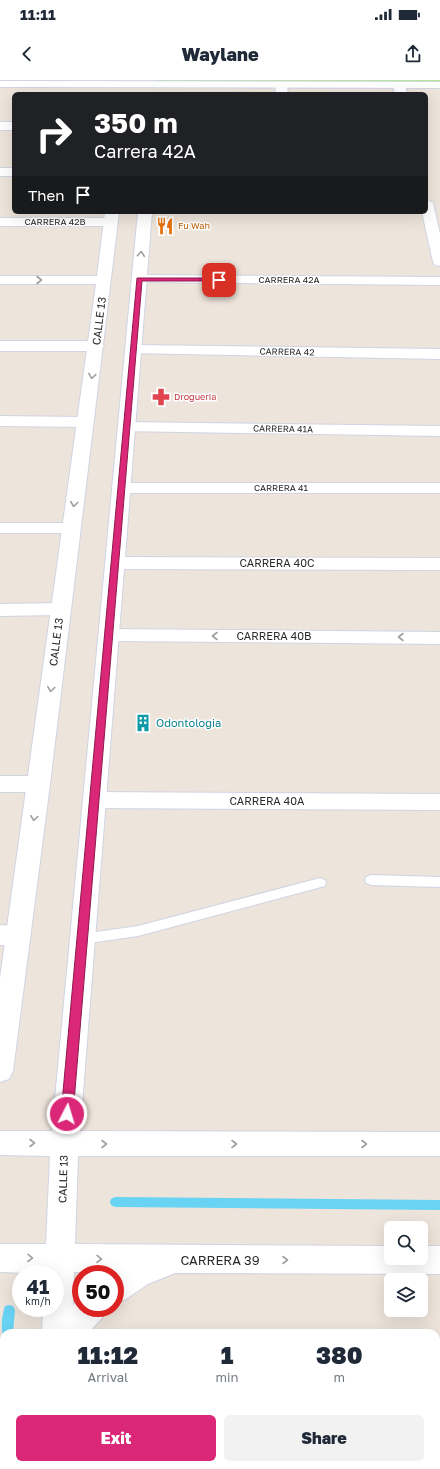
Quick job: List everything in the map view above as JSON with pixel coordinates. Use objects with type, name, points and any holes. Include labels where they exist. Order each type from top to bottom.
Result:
[{"type":"main road","points":[[0,84],[282,89],[400,89],[440,85]]},
{"type":"main road","points":[[0,126],[12,126]]},
{"type":"main road","points":[[0,172],[12,172]]},
{"type":"main road","points":[[428,205],[440,206]]},
{"type":"main road","points":[[428,213],[440,262]]},
{"type":"main road","name":"CALLE 13","points":[[56,1329],[64,1155],[145,214]]},
{"type":"main road","name":"CALLE 13","points":[[0,1072],[9,935],[39,784],[60,609],[112,217]]},
{"type":"main road","name":"CARRERA 42B","points":[[0,222],[112,217]]},
{"type":"main road","name":"CARRERA 42A","points":[[139,279],[440,281]]},
{"type":"main road","points":[[0,280],[104,280]]},
{"type":"main road","points":[[0,346],[96,346]]},
{"type":"main road","name":"CARRERA 42","points":[[133,350],[440,354]]},
{"type":"main road","points":[[0,421],[85,422]]},
{"type":"main road","name":"CARRERA 41A","points":[[126,427],[440,431]]},
{"type":"main road","name":"CARRERA 41","points":[[121,488],[440,488]]},
{"type":"main road","points":[[0,528],[71,528]]},
{"type":"main road","name":"CARRERA 40C","points":[[115,563],[440,564]]},
{"type":"main road","points":[[0,610],[60,609]]},
{"type":"main road","name":"CARRERA 40B","points":[[109,635],[440,638]]},
{"type":"main road","points":[[0,784],[39,784]]},
{"type":"main road","name":"CARRERA 40A","points":[[94,800],[440,802]]},
{"type":"main road","points":[[0,1143],[64,1155],[440,1144]]},
{"type":"main road","name":"CARRERA 39","points":[[0,1258],[61,1245],[176,1260],[440,1260]]},
{"type":"main road","points":[[124,1283],[138,1274],[176,1260]]},
{"type":"main road","points":[[72,1329],[83,1317]]},
{"type":"lane","points":[[371,880],[440,882]]},
{"type":"lane","points":[[82,939],[138,931],[320,883]]},
{"type":"green space","points":[[156,80],[440,80],[440,85],[157,84]]},
{"type":"waterway","points":[[115,1202],[440,1205]]},
{"type":"waterway","points":[[7,1329],[9,1310]]},
{"type":"place","name":"Fu Wah","points":[[165,226]]},
{"type":"place","name":"Drogueria","points":[[161,397]]},
{"type":"place","name":"Odontologia","points":[[143,723]]},
{"type":"route","points":[[67,1114],[139,279],[219,280]]}]
